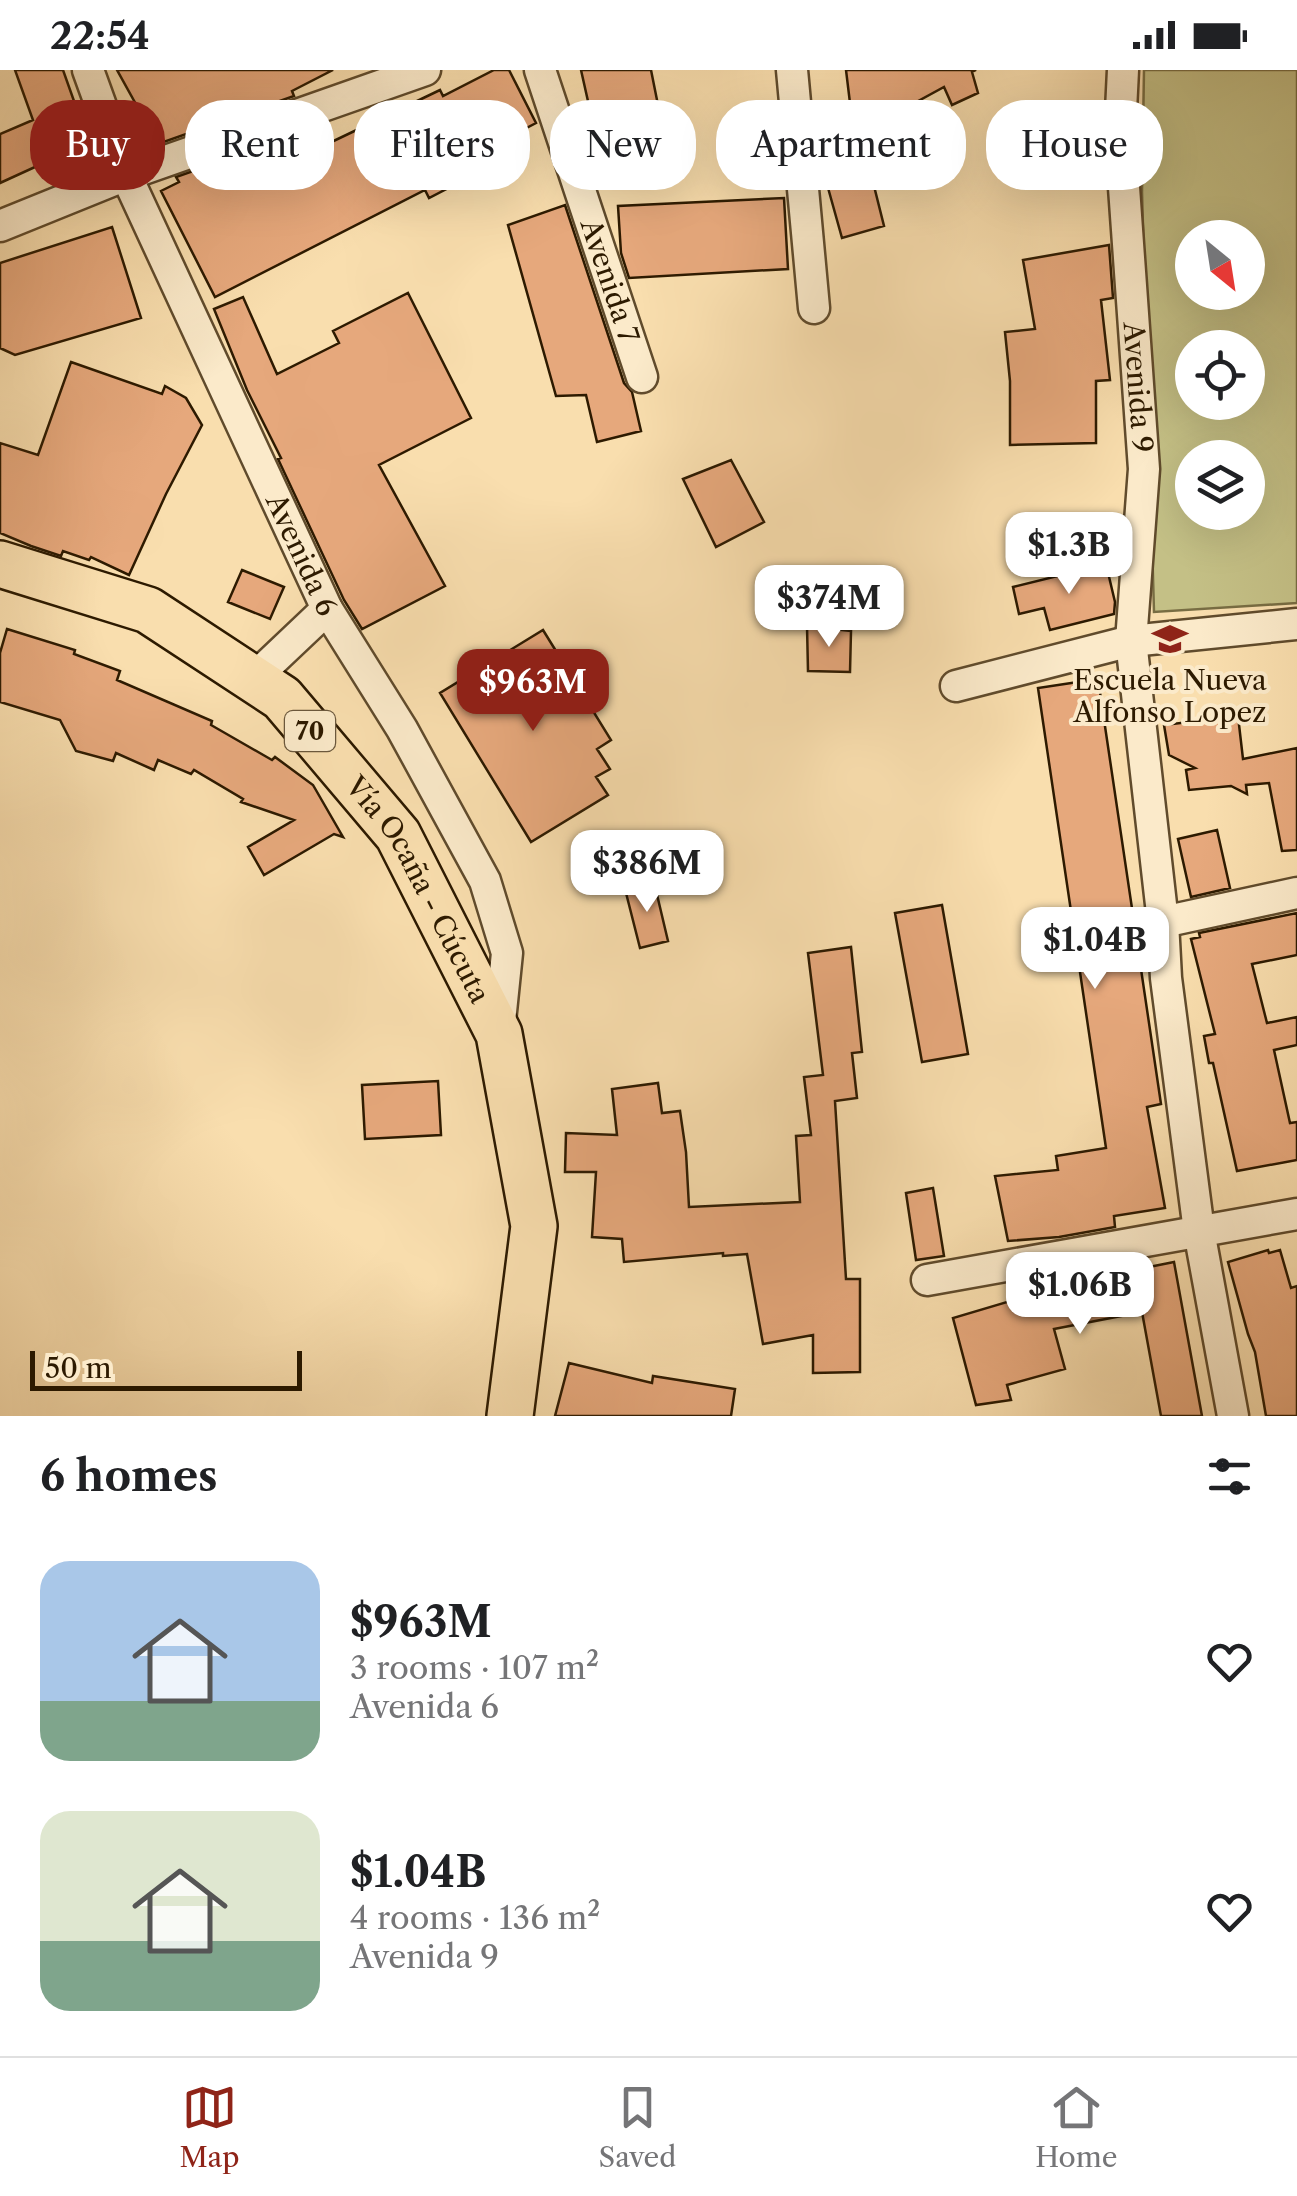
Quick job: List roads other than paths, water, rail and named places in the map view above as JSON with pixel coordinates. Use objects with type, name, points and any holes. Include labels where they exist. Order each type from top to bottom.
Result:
[{"type":"main road","name":"Vía Ocaña - Cúcuta","points":[[0,564],[148,610],[282,698],[398,835],[498,1034],[534,1226],[510,1416]]},
{"type":"street","name":"Avenida 6","points":[[88,70],[99,100]]},
{"type":"street","points":[[165,161],[425,70]]},
{"type":"street","name":"Avenida 7","points":[[540,70],[642,377]]},
{"type":"street","points":[[792,70],[814,308]]},
{"type":"street","name":"Avenida 9","points":[[1123,70],[1120,132],[1144,469],[1131,641],[1166,978],[1200,1231],[1233,1416]]},
{"type":"street","points":[[0,226],[89,190]]},
{"type":"street","name":"Avenida 6","points":[[133,190],[327,609],[402,729],[484,881],[507,953],[498,1034]]},
{"type":"street","points":[[253,679],[327,609]]},
{"type":"street","points":[[956,686],[1131,641],[1297,624]]},
{"type":"street","points":[[1163,922],[1297,893]]},
{"type":"street","points":[[927,1280],[1297,1214]]},
{"type":"place","name":"Escuela Nueva Alfonso Lopez","points":[[1170,639]]}]
